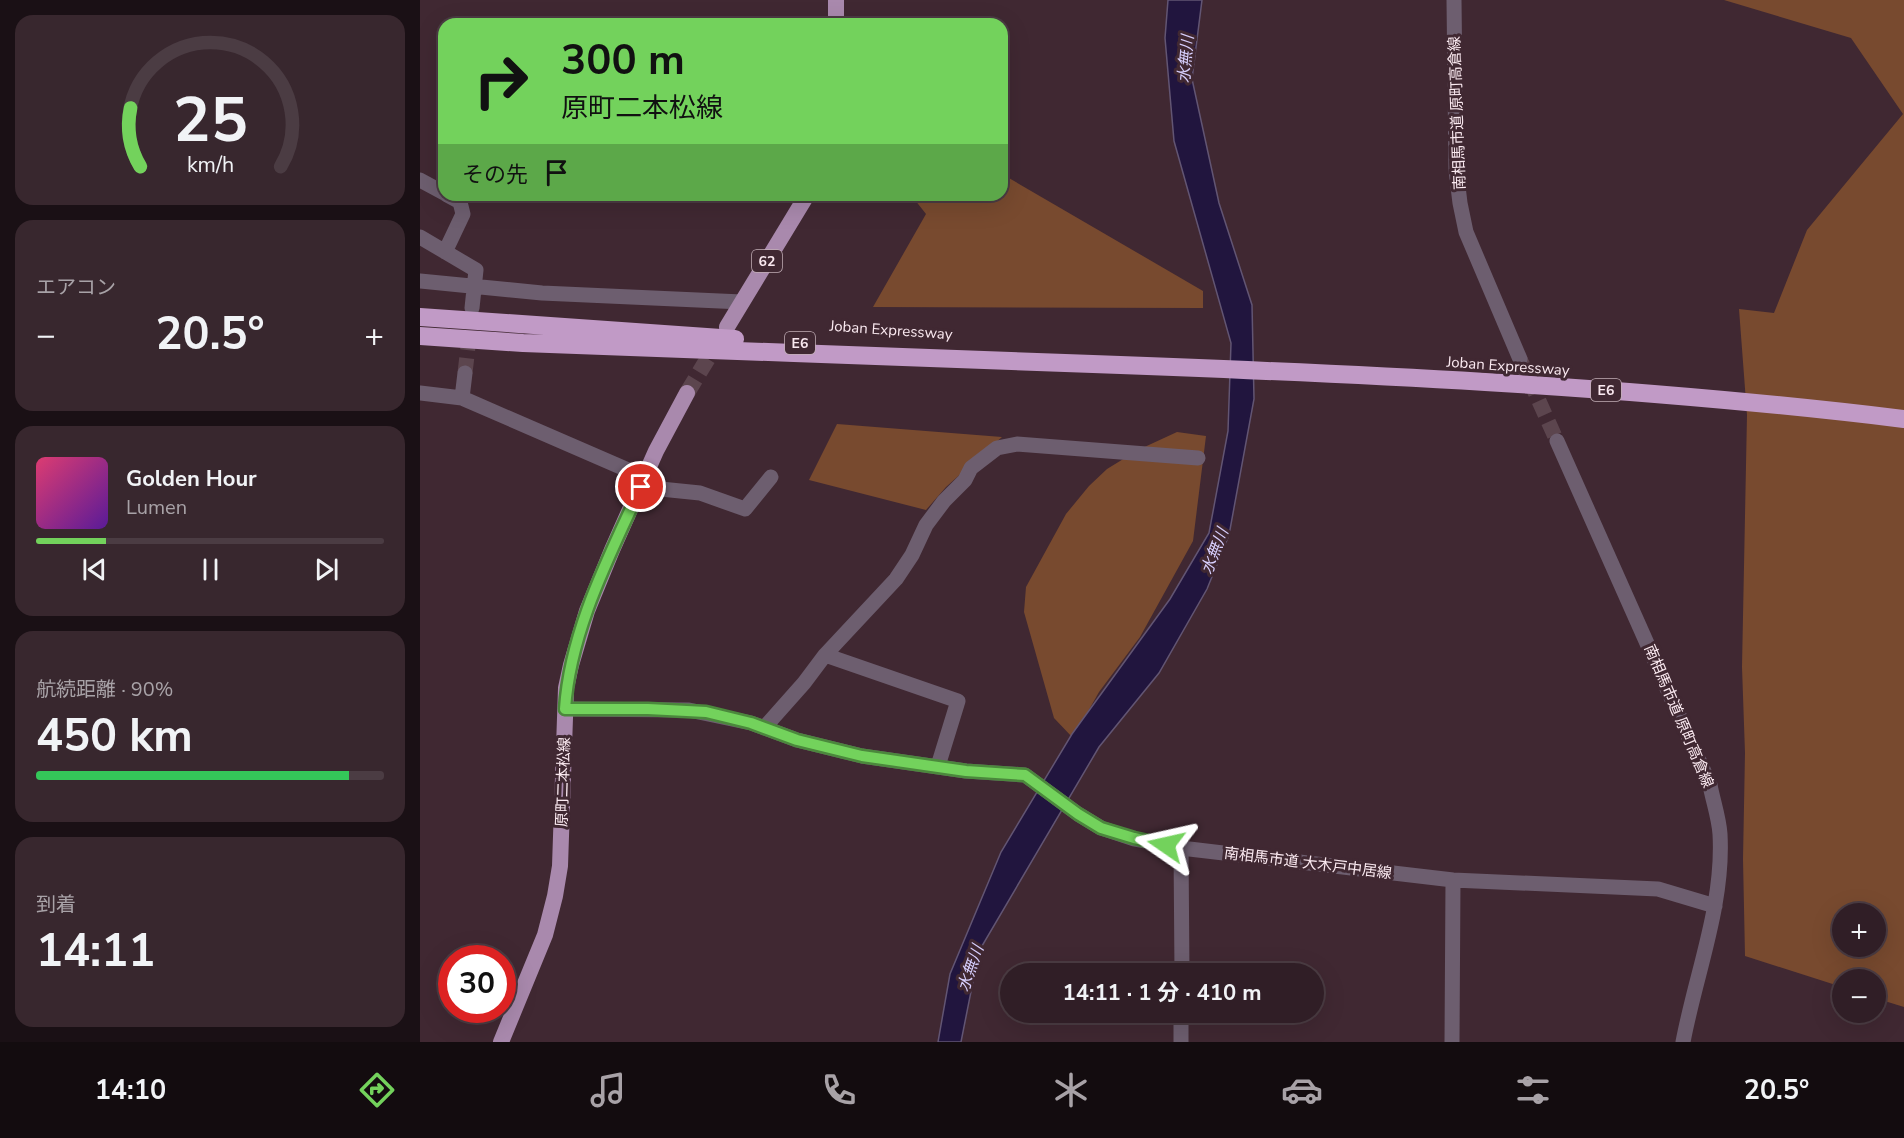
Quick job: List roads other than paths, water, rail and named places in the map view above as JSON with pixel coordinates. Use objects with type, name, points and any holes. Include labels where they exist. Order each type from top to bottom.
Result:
[{"type":"highway","name":"Joban Expressway","points":[[420,317],[1180,367]]},
{"type":"highway","name":"Joban Expressway","points":[[420,336],[523,343],[1308,372],[1636,392],[1781,404],[1904,419]]},
{"type":"main road","points":[[836,0],[836,18]]},
{"type":"main road","name":"62","points":[[727,327],[803,201]]},
{"type":"main road","name":"原町二本松線","points":[[501,1042],[545,935],[555,896],[560,866],[565,709],[571,664],[587,611],[642,482],[687,393]]},
{"type":"street","name":"南相馬市道 原町高倉線","points":[[1454,0],[1456,170],[1460,203],[1466,232],[1520,359]]},
{"type":"street","points":[[420,180],[438,190]]},
{"type":"street","points":[[445,252],[464,214],[458,201]]},
{"type":"street","points":[[420,237],[476,270],[472,308]]},
{"type":"street","points":[[420,281],[542,293],[742,302]]},
{"type":"street","points":[[462,398],[465,373]]},
{"type":"street","points":[[420,393],[462,398],[642,482],[700,493],[745,509],[771,477]]},
{"type":"street","name":"南相馬市道 原町高倉線","points":[[1557,441],[1710,784],[1720,832],[1720,869],[1715,906],[1683,1042]]},
{"type":"street","points":[[764,728],[804,683],[825,654],[896,579],[912,555],[926,525],[944,501],[965,480],[970,468],[997,448],[1017,444],[1198,459]]},
{"type":"street","points":[[825,654],[958,701],[938,766]]},
{"type":"street","name":"南相馬市道 大木戸中居線","points":[[565,709],[689,710],[723,716],[830,749],[862,756],[966,771],[1025,775],[1101,828],[1181,848],[1453,880],[1658,889],[1715,906]]},
{"type":"street","points":[[1181,848],[1182,963]]},
{"type":"street","points":[[1452,1042],[1453,880]]},
{"type":"street","points":[[1181,1023],[1181,1042]]},
{"type":"water","name":"水無川","points":[[1168,0],[1202,0],[1192,79],[1219,203],[1252,305],[1254,399],[1229,535],[1207,589],[1159,673],[1099,747],[979,951],[961,1042],[938,1042],[950,974],[1001,852],[1072,734],[1170,599],[1209,533],[1228,431],[1231,343],[1174,141],[1165,38]]},
{"type":"tunnel","points":[[465,373],[470,329]]},
{"type":"tunnel","points":[[687,393],[719,340]]},
{"type":"tunnel","points":[[1520,359],[1557,441]]}]
